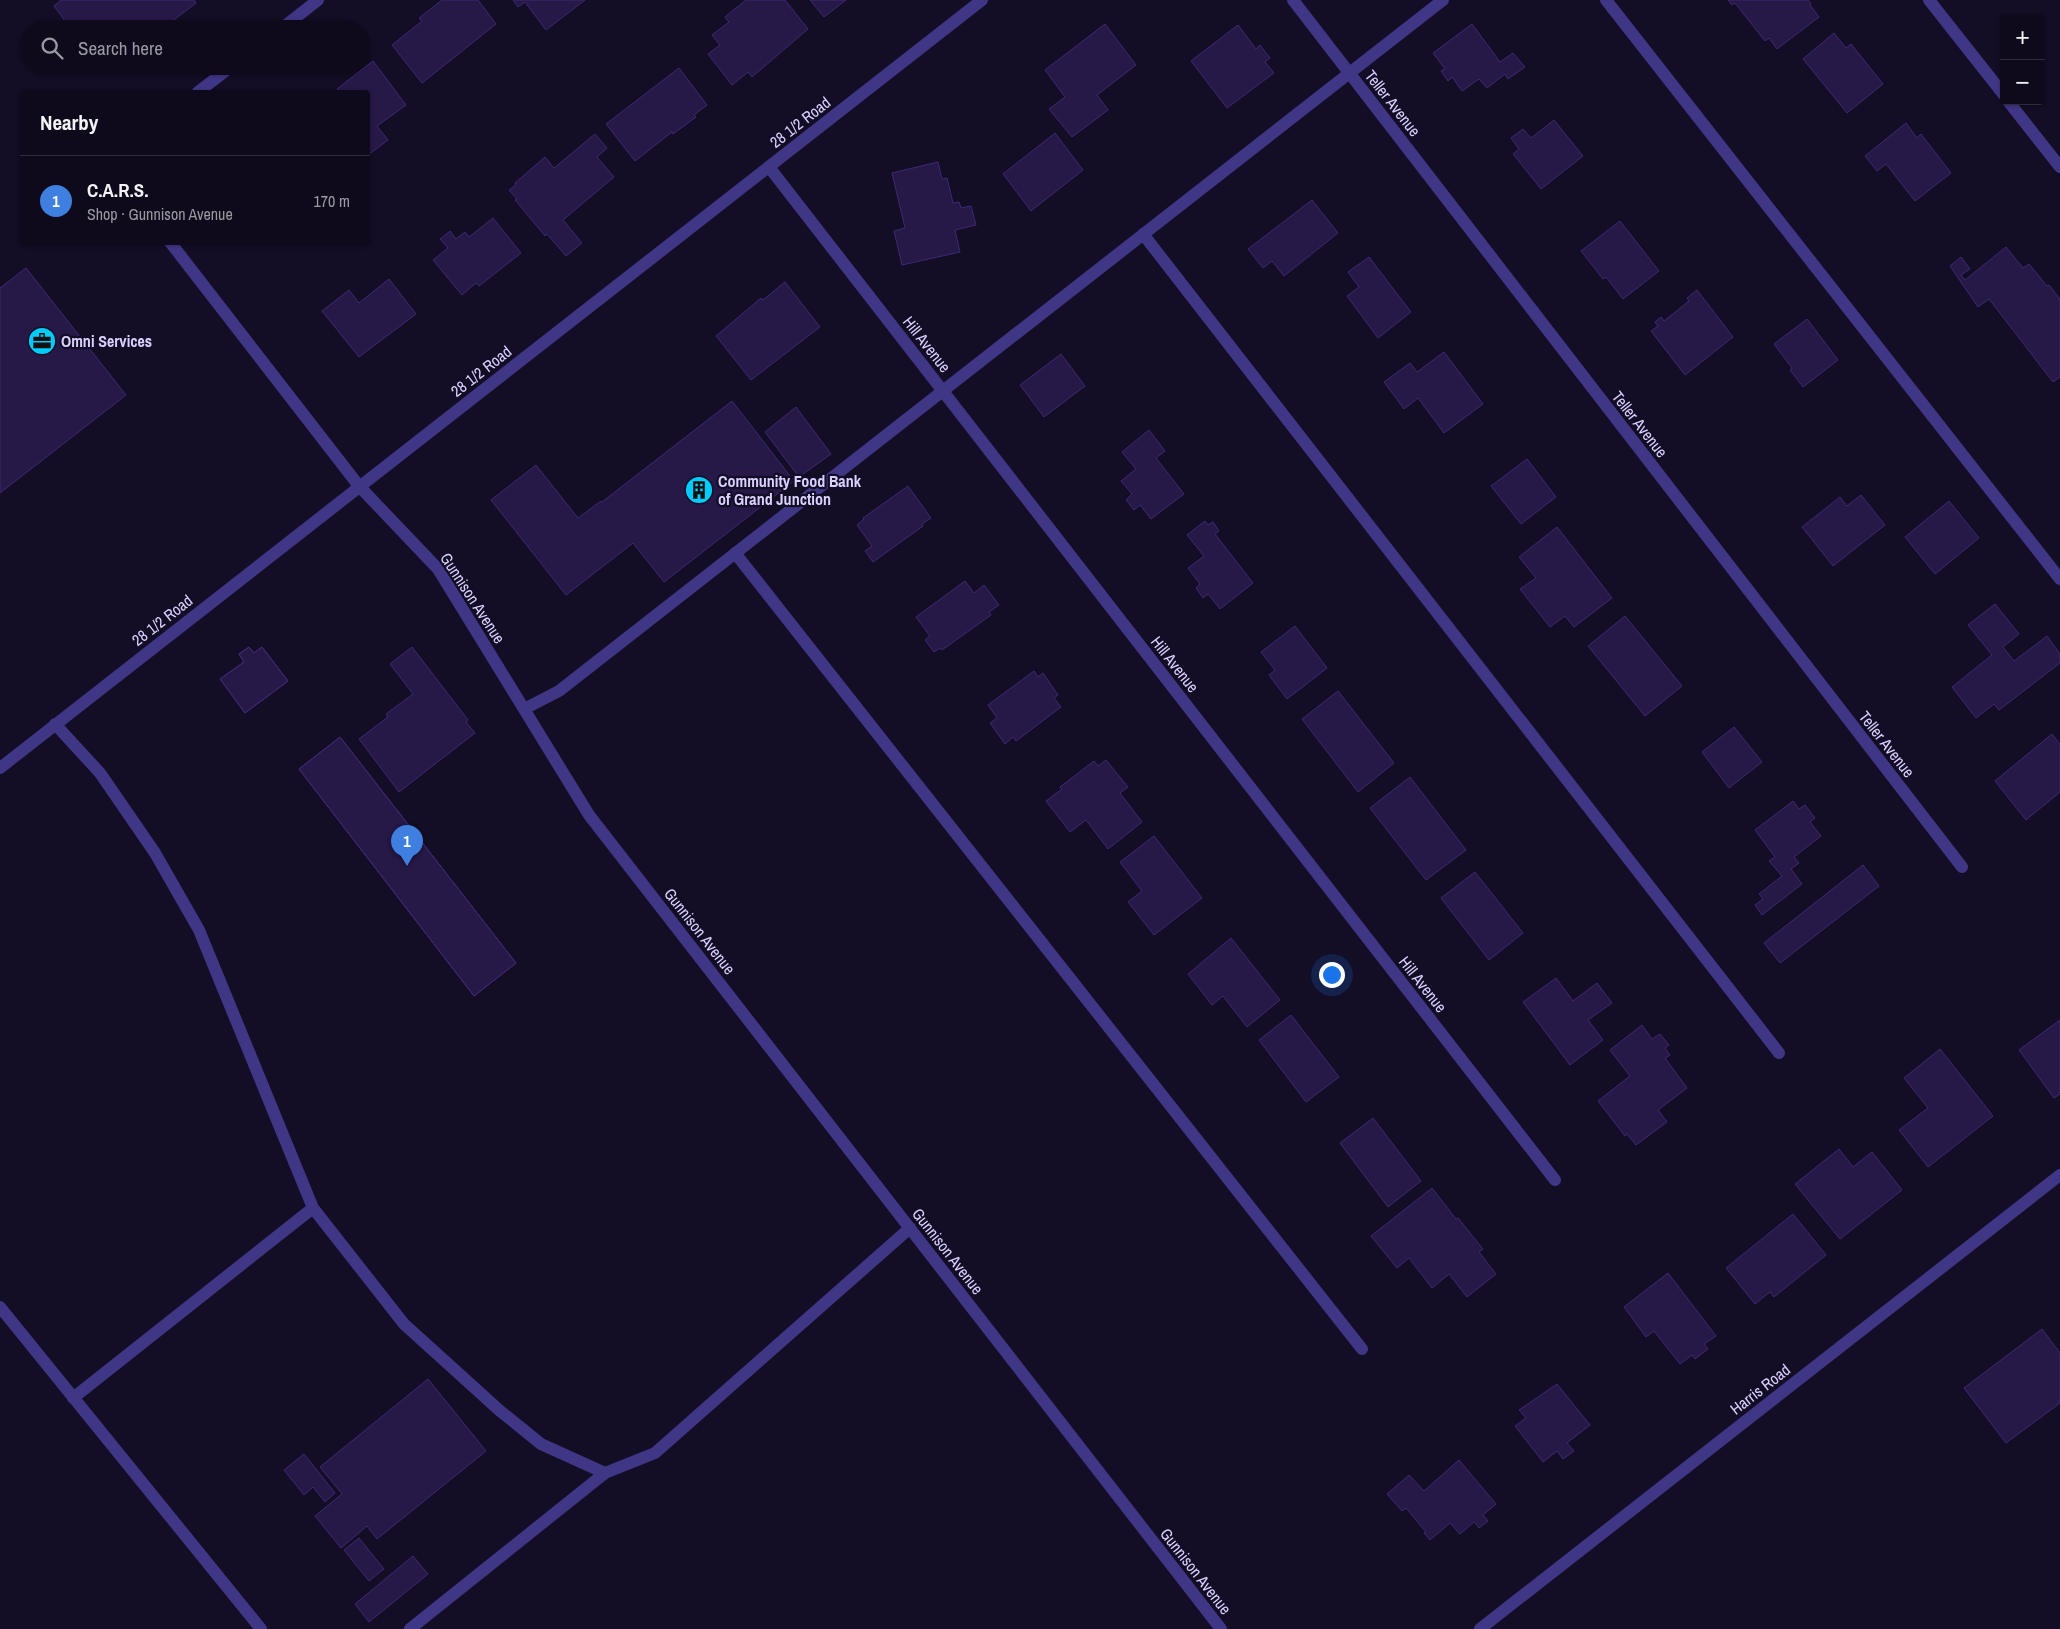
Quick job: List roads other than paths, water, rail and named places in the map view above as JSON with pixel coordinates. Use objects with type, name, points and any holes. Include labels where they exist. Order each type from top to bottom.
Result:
[{"type":"street","points":[[292,20],[318,0]]},
{"type":"street","name":"28 1/2 Road","points":[[0,768],[982,0]]},
{"type":"street","name":"Teller Avenue","points":[[1293,0],[1962,867]]},
{"type":"street","points":[[524,710],[559,691],[1443,0]]},
{"type":"street","points":[[1606,0],[2060,579]]},
{"type":"street","points":[[1929,0],[2000,90]]},
{"type":"street","points":[[201,90],[220,75]]},
{"type":"street","points":[[2011,105],[2060,167]]},
{"type":"street","name":"Hill Avenue","points":[[769,167],[1555,1180]]},
{"type":"street","points":[[1143,234],[1779,1053]]},
{"type":"street","name":"Gunnison Avenue","points":[[172,245],[359,486],[438,570],[589,815],[1221,1629]]},
{"type":"street","points":[[735,553],[1362,1349]]},
{"type":"street","points":[[55,724],[100,773],[155,853],[199,930],[313,1208],[404,1324],[499,1410],[541,1444],[605,1473]]},
{"type":"street","name":"Harris Road","points":[[1480,1629],[2060,1175]]},
{"type":"street","points":[[73,1398],[313,1208]]},
{"type":"street","points":[[410,1629],[605,1473],[655,1453],[910,1228]]},
{"type":"street","points":[[0,1306],[261,1629]]},
{"type":"place","name":"Omni Services","points":[[42,341]]},
{"type":"place","name":"Community Food Bank of Grand Junction","points":[[699,490]]},
{"type":"place","name":"C.A.R.S.","points":[[407,866]]}]
